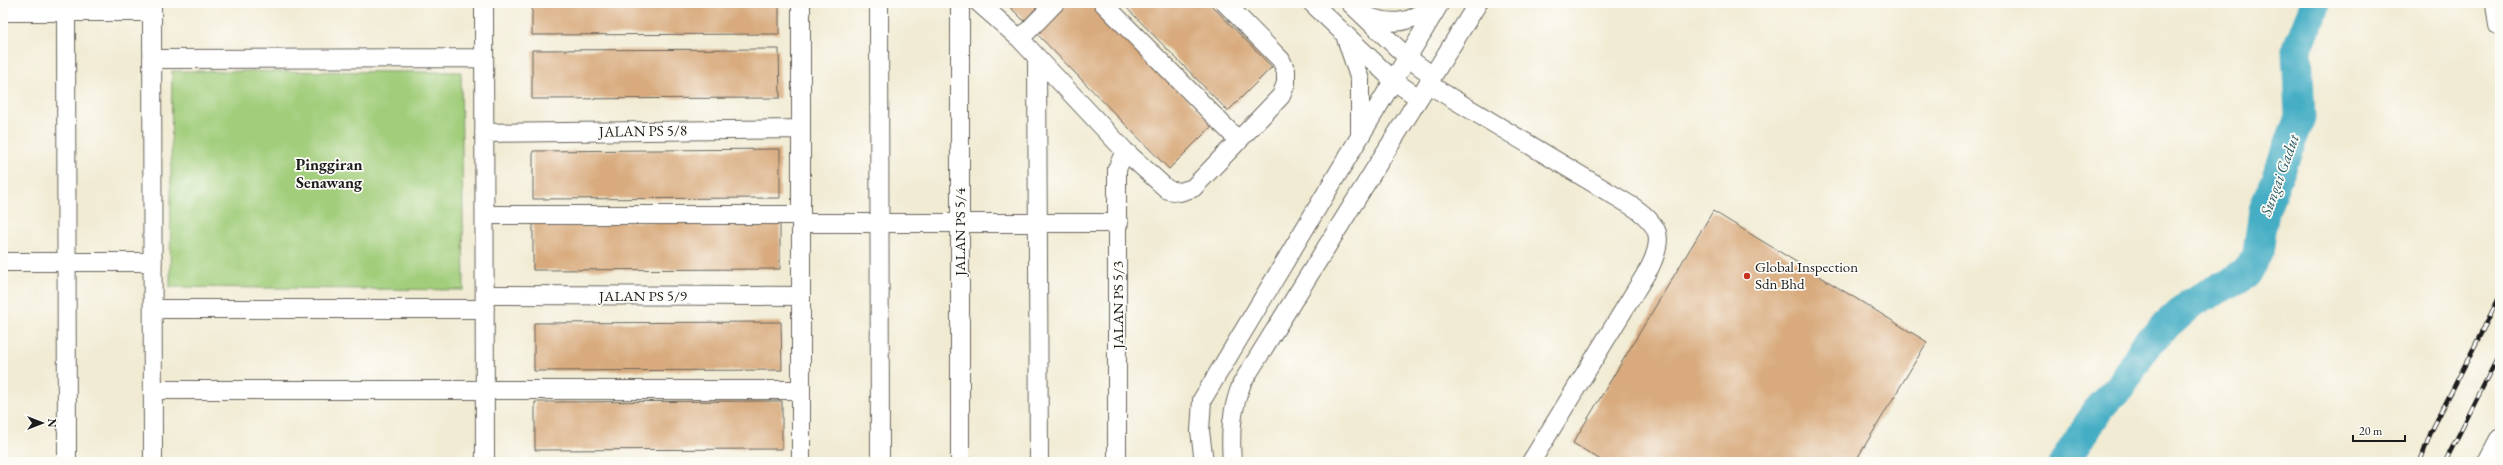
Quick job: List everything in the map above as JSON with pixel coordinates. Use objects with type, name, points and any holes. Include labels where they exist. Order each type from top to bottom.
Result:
[{"type":"highway","points":[[2497,3],[2500,25]]},
{"type":"highway","points":[[2489,462],[2500,441]]},
{"type":"street","points":[[484,3],[485,462]]},
{"type":"street","points":[[801,3],[801,462]]},
{"type":"street","points":[[879,3],[880,462]]},
{"type":"street","name":"JALAN PS 5/4","points":[[960,3],[960,462]]},
{"type":"street","points":[[979,3],[1020,39],[1125,151],[1168,190],[1180,192],[1193,188],[1239,141],[1281,96],[1286,83],[1286,70],[1281,60],[1226,3]]},
{"type":"street","points":[[1020,39],[1055,3]]},
{"type":"street","points":[[1103,3],[1239,141]]},
{"type":"street","points":[[1312,3],[1346,37],[1394,81],[1426,86],[1635,208],[1651,220],[1657,230],[1658,241],[1656,254],[1650,267],[1531,462]]},
{"type":"street","points":[[1355,9],[1382,22],[1397,23],[1412,20],[1434,3]]},
{"type":"street","points":[[1204,462],[1200,431],[1202,400],[1360,139],[1440,3]]},
{"type":"street","points":[[1232,462],[1230,433],[1235,401],[1242,384],[1478,3]]},
{"type":"street","points":[[66,7],[67,462]]},
{"type":"street","points":[[3,12],[66,7],[152,7],[153,462]]},
{"type":"street","points":[[1355,9],[1408,58],[1426,86]]},
{"type":"street","points":[[1346,37],[1360,80],[1360,139]]},
{"type":"street","points":[[152,60],[484,58]]},
{"type":"street","points":[[1038,58],[1039,462]]},
{"type":"street","name":"JALAN PS 5/8","points":[[484,133],[801,129]]},
{"type":"street","name":"JALAN PS 5/3","points":[[1117,462],[1119,223],[1117,169],[1125,151]]},
{"type":"street","points":[[485,215],[801,219],[879,223],[1119,223]]},
{"type":"street","points":[[3,262],[153,262]]},
{"type":"street","name":"JALAN PS 5/9","points":[[153,309],[801,296]]},
{"type":"street","points":[[153,390],[485,388],[801,390]]},
{"type":"green space","points":[[172,71],[461,72],[464,290],[170,287]]},
{"type":"building","points":[[532,3],[779,3],[779,34],[532,35]]},
{"type":"building","points":[[1006,3],[1041,3],[1024,21]]},
{"type":"building","points":[[1064,3],[1093,3],[1213,125],[1169,169],[1035,32]]},
{"type":"building","points":[[1122,3],[1209,3],[1272,67],[1228,111]]},
{"type":"building","points":[[779,49],[780,98],[532,99],[532,50]]},
{"type":"building","points":[[780,149],[780,198],[533,199],[533,151]]},
{"type":"building","name":"Global Inspection Sdn Bhd","points":[[1713,211],[1927,342],[1855,462],[1604,462],[1573,443]]},
{"type":"building","points":[[780,221],[780,269],[533,270],[533,222]]},
{"type":"building","points":[[781,322],[782,370],[534,371],[534,323]]},
{"type":"building","points":[[782,401],[782,449],[535,450],[535,402]]},
{"type":"waterway","name":"Sungai Gadut","points":[[2065,462],[2099,408],[2120,387],[2147,343],[2193,302],[2246,274],[2258,253],[2264,210],[2300,118],[2297,50],[2316,3]]},
{"type":"railway","points":[[2420,462],[2431,432],[2500,296]]},
{"type":"railway","points":[[2445,462],[2500,353]]},
{"type":"place","name":"Global Inspection Sdn Bhd","points":[[1747,276]]},
{"type":"district","name":"Pinggiran Senawang","points":[[329,173]]}]
